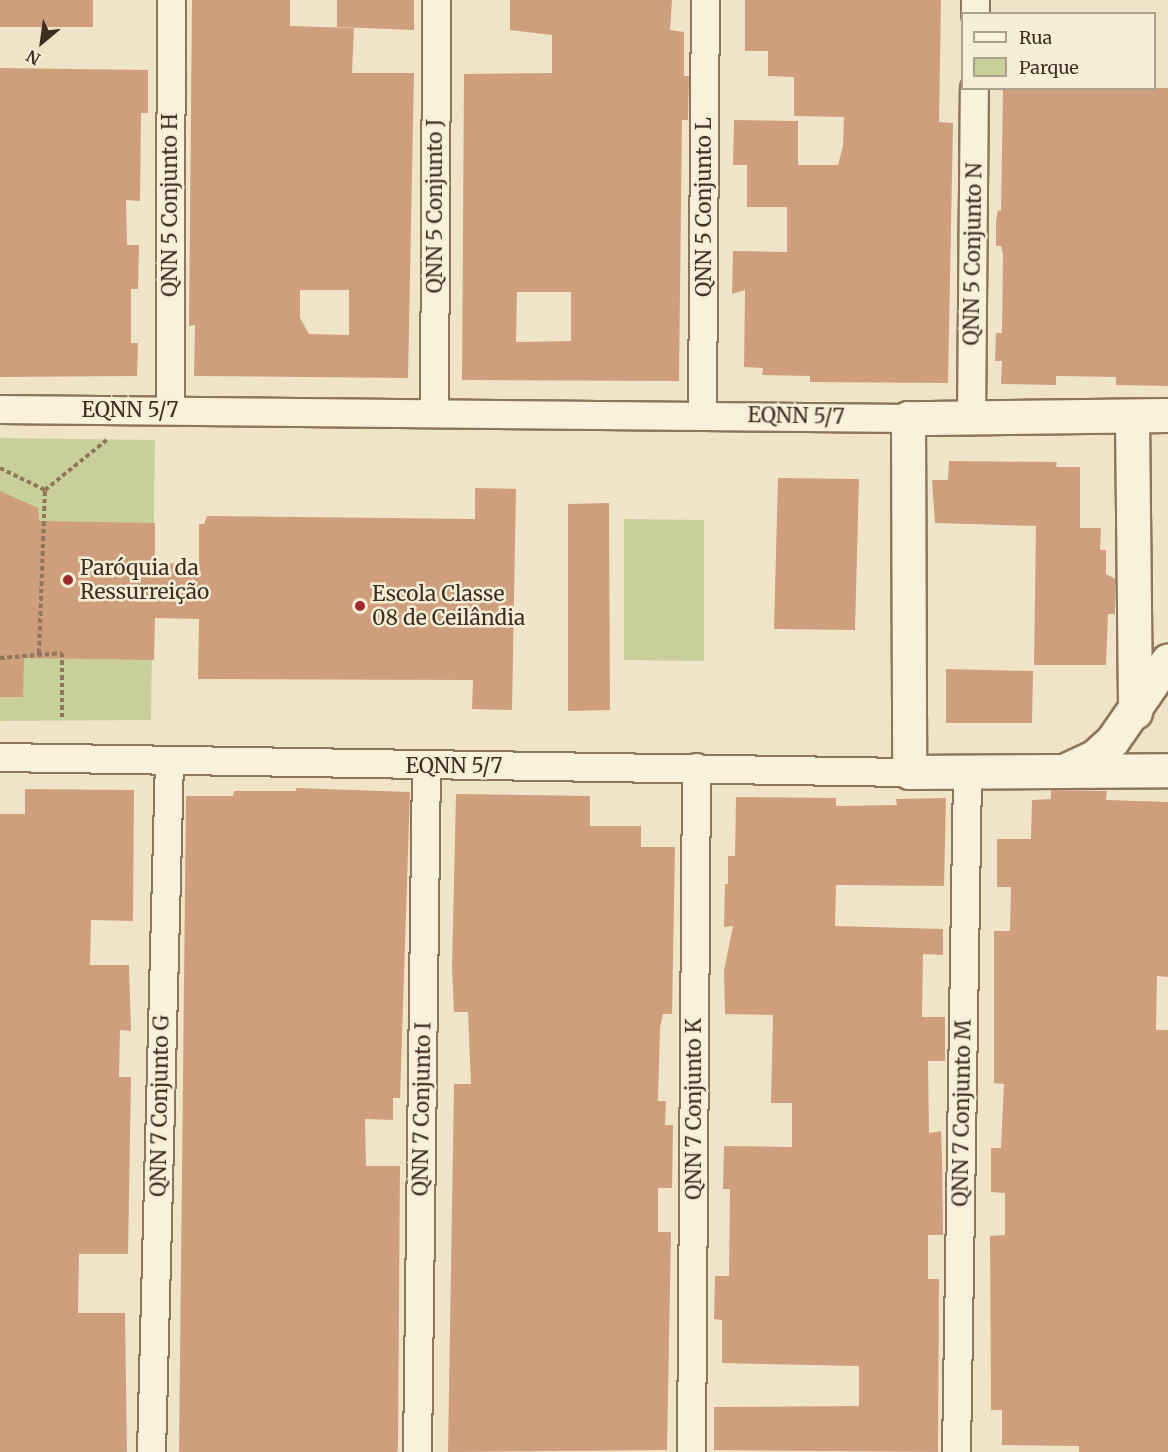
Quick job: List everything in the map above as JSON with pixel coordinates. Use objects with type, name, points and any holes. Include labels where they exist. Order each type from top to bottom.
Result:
[{"type":"street","name":"QNN 5 Conjunto H","points":[[170,410],[171,0]]},
{"type":"street","name":"QNN 5 Conjunto J","points":[[434,412],[436,0]]},
{"type":"street","name":"QNN 5 Conjunto L","points":[[702,414],[705,0]]},
{"type":"street","name":"QNN 5 Conjunto N","points":[[971,419],[974,90]]},
{"type":"street","name":"EQNN 5/7","points":[[0,409],[702,414],[908,418]]},
{"type":"street","points":[[1135,712],[1154,419],[908,418],[909,772],[1168,770]]},
{"type":"street","points":[[1066,770],[1094,757],[1113,741],[1135,712],[1168,660]]},
{"type":"street","name":"EQNN 5/7","points":[[0,757],[426,766],[696,767],[909,772]]},
{"type":"street","name":"QNN 7 Conjunto G","points":[[151,1452],[169,760]]},
{"type":"street","name":"QNN 7 Conjunto I","points":[[417,1452],[426,766]]},
{"type":"street","name":"QNN 7 Conjunto K","points":[[691,1452],[696,767]]},
{"type":"street","name":"QNN 7 Conjunto M","points":[[956,1452],[967,773]]},
{"type":"path","points":[[39,652],[45,490],[108,439]]},
{"type":"path","points":[[0,468],[45,490]]},
{"type":"path","points":[[0,658],[39,652],[62,653],[62,720]]},
{"type":"green space","points":[[0,438],[155,440],[151,720],[0,721]]},
{"type":"green space","points":[[624,519],[704,520],[704,661],[624,660]]},
{"type":"building","points":[[0,0],[93,0],[93,27],[0,27]]},
{"type":"building","points":[[192,0],[290,0],[290,26],[354,28],[352,73],[414,73],[408,378],[194,376],[195,325],[189,326]],"holes":[[[300,290],[349,290],[349,335],[309,334],[300,318]]]},
{"type":"building","points":[[337,0],[414,0],[414,30],[337,27]]},
{"type":"building","points":[[510,0],[672,0],[670,30],[684,32],[684,76],[689,76],[688,120],[682,120],[679,381],[462,380],[464,74],[552,73],[552,35],[510,30]],"holes":[[[517,292],[571,292],[571,341],[516,342]]]},
{"type":"building","points":[[745,0],[941,0],[939,122],[953,123],[948,383],[810,382],[810,376],[762,375],[763,368],[744,367],[745,290],[732,294],[733,251],[787,252],[787,207],[747,207],[747,165],[733,165],[734,120],[798,121],[798,165],[838,165],[843,146],[844,117],[794,116],[794,77],[768,76],[768,51],[745,51]]},
{"type":"building","points":[[0,68],[148,70],[148,113],[141,113],[140,201],[126,200],[127,245],[139,245],[138,289],[131,289],[131,343],[138,343],[137,376],[0,377]]},
{"type":"building","points":[[1156,88],[1168,88],[1168,386],[1116,385],[1116,377],[1056,376],[1056,385],[1001,384],[1002,361],[995,361],[996,333],[1002,333],[1003,254],[1001,246],[996,246],[996,221],[998,210],[1001,211],[1003,90],[1156,90]]},
{"type":"building","points":[[949,461],[1057,462],[1056,467],[1080,467],[1080,528],[1101,528],[1100,550],[1106,550],[1106,574],[1115,579],[1115,614],[1108,614],[1106,665],[1034,665],[1036,526],[935,523],[932,480],[948,480]]},
{"type":"building","points":[[778,478],[859,479],[855,630],[774,629]]},
{"type":"building","points":[[475,488],[516,489],[512,710],[472,709],[473,680],[198,679],[199,619],[155,618],[154,660],[24,658],[23,697],[0,697],[0,491],[38,508],[39,521],[155,523],[155,563],[199,564],[199,524],[204,524],[207,516],[475,519]]},
{"type":"building","points":[[609,503],[610,710],[568,711],[568,504]]},
{"type":"building","points":[[946,669],[1033,671],[1032,723],[946,723]]},
{"type":"building","points":[[296,788],[410,792],[400,1098],[393,1098],[393,1120],[365,1119],[366,1166],[400,1166],[398,1448],[397,1452],[179,1452],[186,796],[233,796],[234,791],[296,791]]},
{"type":"building","points":[[25,789],[134,790],[133,921],[91,920],[90,965],[129,965],[131,1031],[120,1030],[119,1077],[131,1077],[128,1254],[79,1254],[78,1313],[125,1313],[127,1452],[0,1452],[0,814],[25,814]]},
{"type":"building","points":[[1051,790],[1107,791],[1106,800],[1168,802],[1168,977],[1157,976],[1156,1030],[1168,1030],[1168,1452],[1079,1452],[1079,1446],[1002,1445],[1002,1410],[991,1410],[990,1236],[1005,1235],[1005,1193],[991,1192],[991,1148],[1001,1148],[1004,1084],[994,1083],[994,931],[1010,931],[1011,887],[997,887],[997,839],[1031,839],[1032,800],[1051,799]]},
{"type":"building","points":[[456,794],[590,796],[590,826],[641,826],[641,847],[675,847],[672,1014],[663,1014],[660,1028],[658,1101],[666,1101],[665,1125],[673,1125],[672,1188],[658,1188],[658,1232],[671,1232],[667,1450],[448,1452],[454,1084],[471,1084],[468,1012],[454,1012],[452,967]]},
{"type":"building","points":[[736,797],[836,798],[836,806],[897,805],[896,799],[946,798],[944,886],[836,885],[835,926],[943,929],[943,955],[923,954],[922,1017],[945,1017],[945,1061],[928,1061],[929,1133],[941,1131],[942,1155],[943,1235],[928,1235],[928,1279],[939,1279],[938,1452],[714,1450],[714,1407],[859,1406],[859,1366],[722,1363],[722,1320],[714,1319],[715,1276],[729,1276],[730,1189],[723,1189],[724,1146],[792,1147],[792,1103],[771,1103],[773,1015],[725,1014],[724,971],[733,926],[724,927],[725,884],[728,884],[728,856],[735,856]]},
{"type":"place","name":"Paróquia da Ressurreição","points":[[68,580]]},
{"type":"place","name":"Escola Classe 08 de Ceilândia","points":[[360,606]]}]
